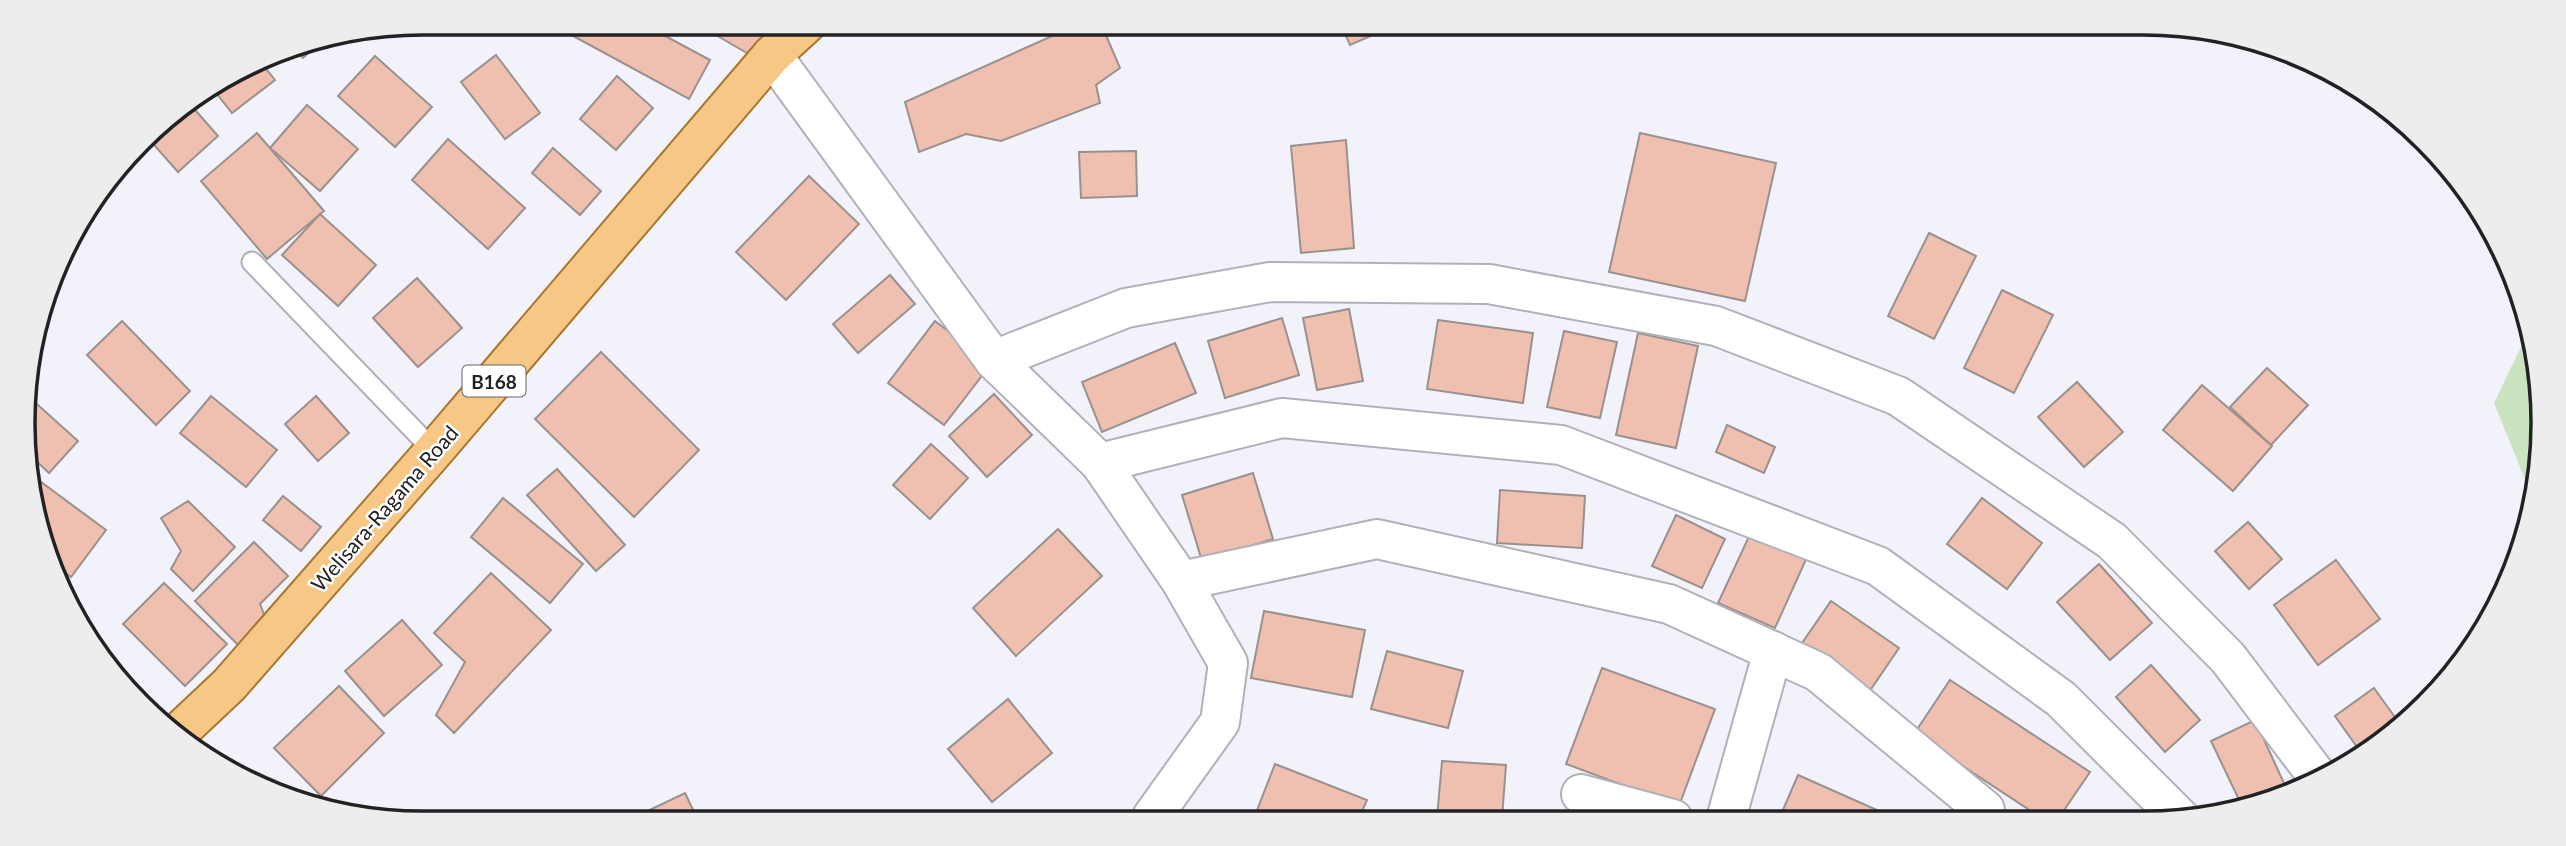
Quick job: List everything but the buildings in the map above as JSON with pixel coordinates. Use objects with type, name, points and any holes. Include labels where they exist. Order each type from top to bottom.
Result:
[{"type":"main road","name":"Welisara-Ragama Road","points":[[183,728],[229,685],[434,451],[772,55],[794,35]]},
{"type":"street","points":[[772,55],[994,360],[1100,463],[1181,581],[1228,663],[1220,722],[1157,811]]},
{"type":"street","points":[[994,360],[1126,308],[1270,282],[1489,284],[1716,326],[1898,396],[2112,541],[2228,658],[2314,771]]},
{"type":"street","points":[[1100,463],[1282,418],[1562,444],[1878,566],[2061,699],[2172,810]]},
{"type":"street","points":[[1181,581],[1377,539],[1669,604],[1818,672],[1985,810]]},
{"type":"street","points":[[1728,811],[1773,651]]},
{"type":"street","points":[[1581,794],[1646,811]]},
{"type":"lane","points":[[252,262],[434,451]]},
{"type":"green space","points":[[2523,343],[2528,372],[2531,423],[2527,483],[2494,403]]}]
